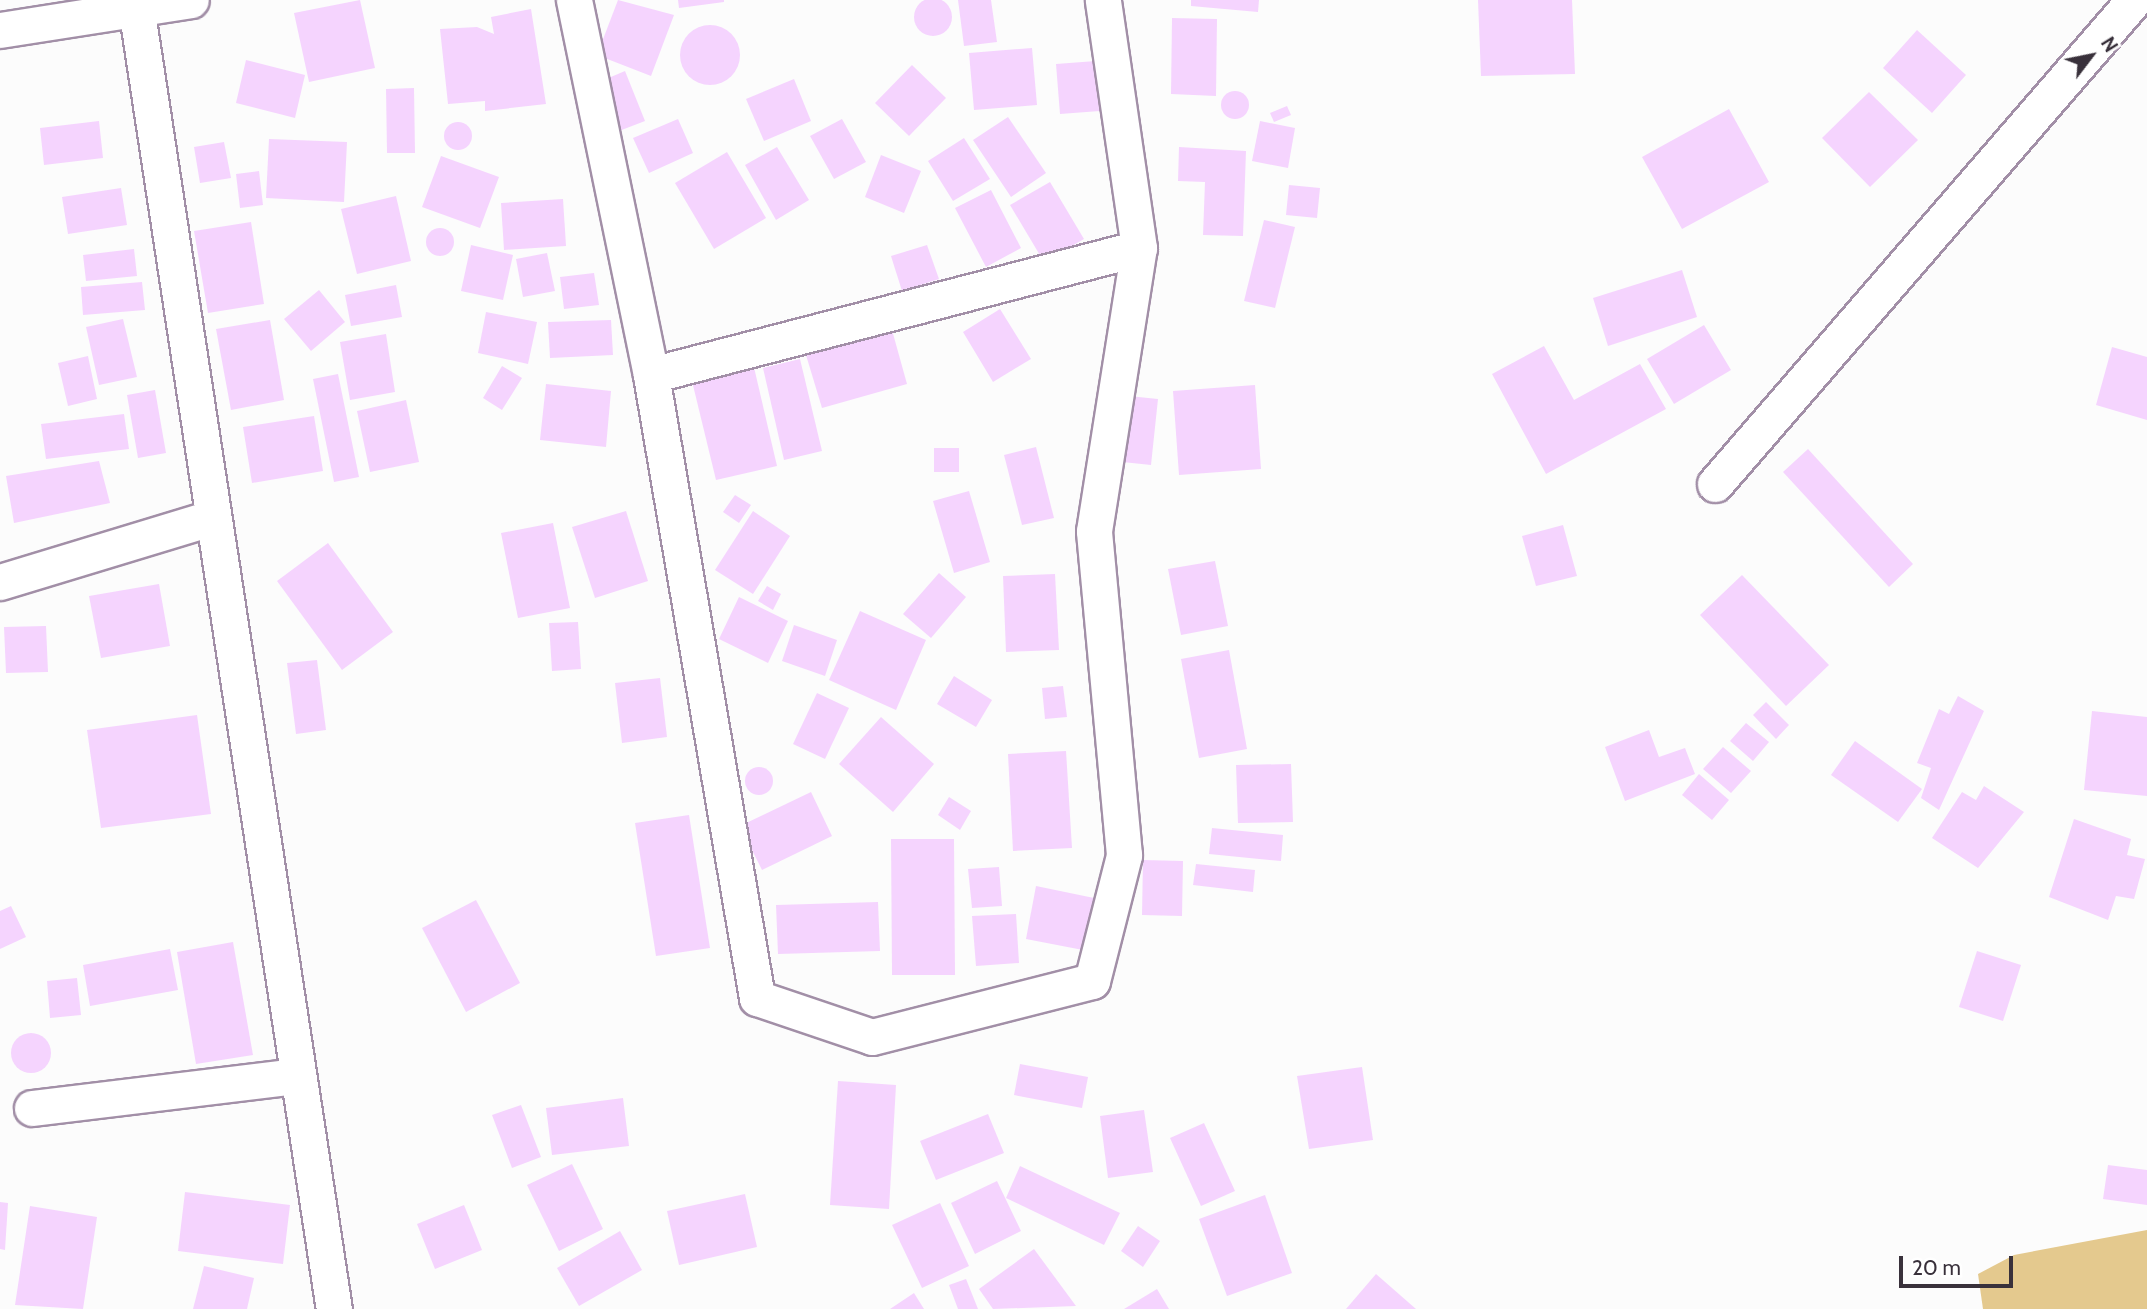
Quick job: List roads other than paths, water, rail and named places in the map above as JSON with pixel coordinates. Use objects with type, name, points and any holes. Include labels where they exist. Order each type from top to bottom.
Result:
[{"type":"street","points":[[0,30],[136,5],[191,0]]},
{"type":"street","points":[[574,0],[651,374],[757,998],[872,1037],[1092,981],[1124,855],[1094,531],[1139,248],[1102,0]]},
{"type":"street","points":[[1716,484],[2134,0]]},
{"type":"street","points":[[136,5],[211,518],[334,1309]]},
{"type":"street","points":[[651,374],[1139,248]]},
{"type":"street","points":[[0,582],[211,518]]},
{"type":"street","points":[[32,1108],[298,1076]]}]
